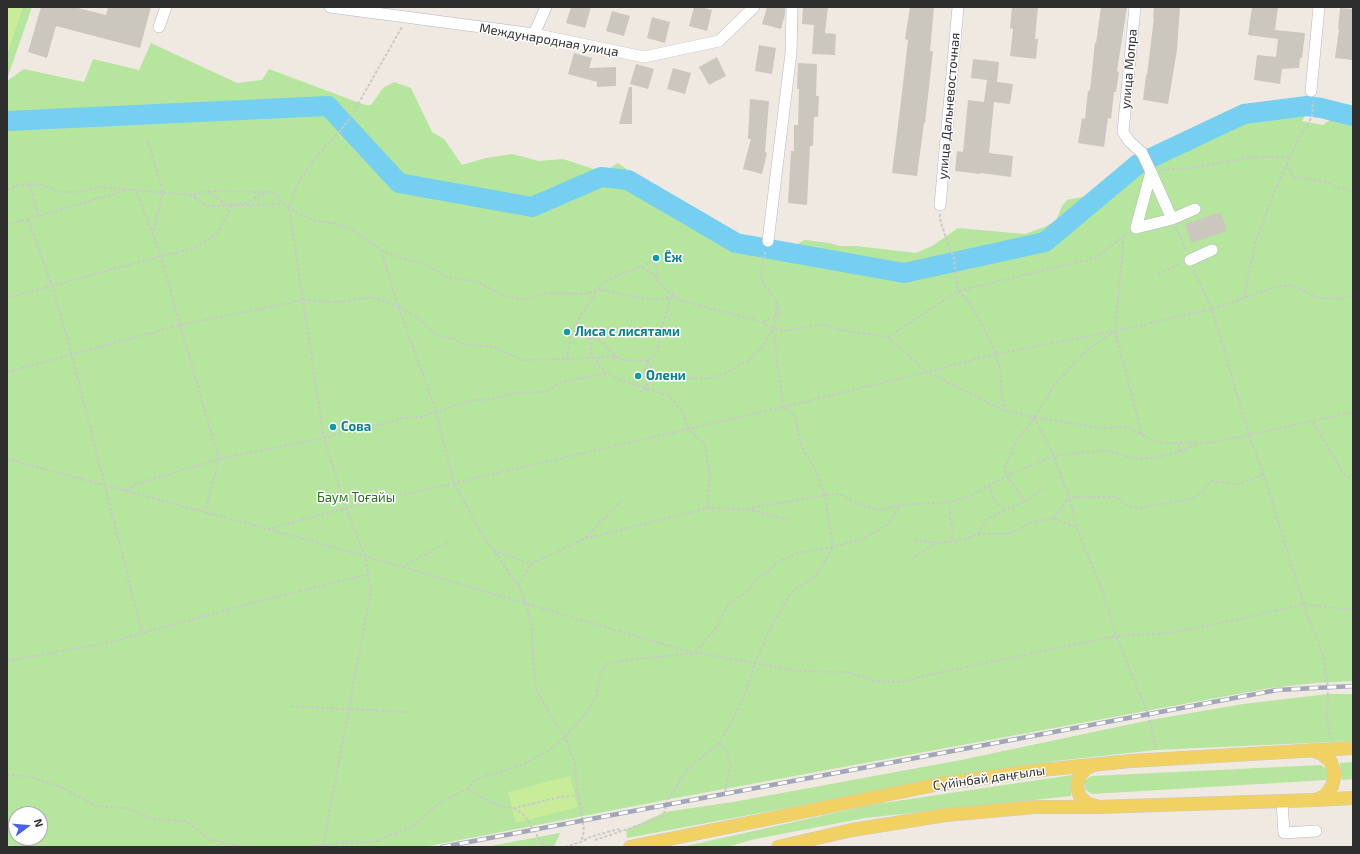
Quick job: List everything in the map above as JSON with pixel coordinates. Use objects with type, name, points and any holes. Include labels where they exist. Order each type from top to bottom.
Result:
[{"type":"main road","name":"Сүйінбай даңғылы","points":[[630,847],[940,784],[1032,771],[1158,759],[1353,748]]},
{"type":"main road","points":[[1311,750],[1322,754],[1331,762],[1335,774],[1332,786],[1325,796],[1314,800]]},
{"type":"main road","points":[[1094,765],[1085,769],[1079,777],[1077,787],[1080,797],[1088,804],[1097,807]]},
{"type":"main road","points":[[778,847],[852,830],[946,815],[1035,807],[1097,807],[1353,798]]},
{"type":"street","points":[[159,27],[166,7]]},
{"type":"street","name":"Международная улица","points":[[330,7],[534,34],[644,57],[719,41],[754,7]]},
{"type":"street","points":[[534,34],[546,7]]},
{"type":"street","points":[[768,241],[791,53],[792,7]]},
{"type":"street","name":"улица Дальневосточная","points":[[940,205],[958,7]]},
{"type":"street","name":"улица Мопра","points":[[1135,7],[1123,132],[1129,141],[1142,153],[1151,172]]},
{"type":"street","points":[[1312,96],[1319,7]]},
{"type":"street","points":[[1151,172],[1172,219]]},
{"type":"street","points":[[1151,172],[1136,228],[1172,219],[1195,209]]},
{"type":"street","points":[[1190,260],[1212,250]]},
{"type":"street","points":[[1282,801],[1284,833],[1316,831]]},
{"type":"path","points":[[323,846],[371,591],[365,556],[346,508],[324,438],[289,207],[297,185],[314,159],[350,118],[407,17]]},
{"type":"path","points":[[1244,298],[1255,243],[1286,164],[1300,136],[1312,117],[1312,96]]},
{"type":"path","points":[[148,141],[163,192],[153,234]]},
{"type":"path","points":[[1151,172],[1167,169],[1192,168],[1252,157],[1290,157]]},
{"type":"path","points":[[1286,164],[1294,177],[1322,181],[1353,192]]},
{"type":"path","points":[[30,184],[39,216]]},
{"type":"path","points":[[7,190],[16,186],[30,184],[43,185],[59,192],[79,192],[99,187],[190,195],[206,191],[273,192],[284,204],[299,214],[316,221],[335,223],[350,229],[381,250],[401,258],[423,263],[447,277],[478,282],[503,295],[524,300],[546,293],[588,294],[598,289],[656,300],[675,296]]},
{"type":"path","points":[[7,225],[128,189]]},
{"type":"path","points":[[136,190],[161,256],[219,459],[205,512]]},
{"type":"path","points":[[206,191],[226,204],[245,203],[267,192]]},
{"type":"path","points":[[190,195],[208,206],[284,204]]},
{"type":"path","points":[[7,298],[195,248],[217,234],[230,210],[231,205]]},
{"type":"path","points":[[940,205],[940,219],[948,245],[954,257],[958,291],[969,303],[985,330],[996,354],[1001,374],[1002,392],[1006,411]]},
{"type":"path","points":[[28,219],[52,286],[72,355],[142,633]]},
{"type":"path","points":[[888,337],[958,291],[1095,258],[1136,228]]},
{"type":"path","points":[[1124,236],[1115,331],[1142,435]]},
{"type":"path","points":[[648,361],[655,374],[680,379],[709,378],[728,372],[749,360],[764,346],[780,312],[776,300],[761,281],[762,266],[768,241]]},
{"type":"path","points":[[381,250],[398,306],[436,411],[454,483],[484,536],[518,585],[526,604],[532,630],[532,659],[536,689],[552,718],[565,737],[575,764],[584,831],[581,842]]},
{"type":"path","points":[[567,359],[571,331],[604,282],[623,273],[641,267],[655,259],[658,281]]},
{"type":"path","points":[[1158,274],[1190,260]]},
{"type":"path","points":[[641,267],[653,274],[658,281],[680,300],[762,322],[773,328],[784,331],[822,324],[840,330],[888,337],[927,372],[1006,411],[1100,428],[1128,427],[1158,443],[1209,443],[1353,412]]},
{"type":"path","points":[[268,528],[346,508],[783,407],[996,354],[1115,331],[1212,309],[1276,287],[1291,285],[1315,297],[1338,299],[1353,296]]},
{"type":"path","points":[[7,372],[180,325],[304,300],[339,302],[372,297],[398,306],[415,316],[437,335],[453,339],[463,344],[491,346],[523,360],[616,356]]},
{"type":"path","points":[[640,392],[646,390],[647,381],[644,371],[648,361],[658,351],[662,327],[671,297]]},
{"type":"path","points":[[762,322],[776,316],[776,300]]},
{"type":"path","points":[[1212,309],[1249,435],[1263,473],[1304,604],[1323,654],[1328,687],[1327,721],[1333,749]]},
{"type":"path","points":[[595,840],[663,818],[668,799],[689,767],[719,743],[732,722],[746,692],[755,663],[771,627],[790,593],[816,576],[833,547],[825,494],[818,473],[801,445],[795,416],[783,407],[773,328]]},
{"type":"path","points":[[571,331],[590,337],[604,344],[618,359],[648,361]]},
{"type":"path","points":[[1026,502],[1007,476],[1005,468],[1012,448],[1019,436],[1028,427],[1056,383],[1086,351],[1115,331]]},
{"type":"path","points":[[590,337],[591,353],[601,368],[611,376],[630,384],[669,396],[683,412],[688,429],[705,444],[710,476],[707,508]]},
{"type":"path","points":[[126,491],[136,484],[219,459],[324,438],[362,426],[385,424],[401,418],[421,417],[472,400],[487,400],[516,393],[545,392],[562,382],[607,373]]},
{"type":"path","points":[[1034,417],[1054,456],[1069,496],[1077,528],[1102,589],[1116,636],[1148,714],[1158,759]]},
{"type":"path","points":[[1312,422],[1345,476],[1353,479]]},
{"type":"path","points":[[1179,444],[1179,452]]},
{"type":"path","points":[[518,585],[531,564],[584,539],[707,508],[746,509],[825,494],[839,494],[861,505],[881,510],[901,505],[950,502],[970,496],[1007,476],[1054,456],[1105,450],[1136,459],[1153,458],[1179,452],[1198,444]]},
{"type":"path","points":[[7,459],[268,528],[694,653]]},
{"type":"path","points":[[1069,496],[1116,497],[1128,506],[1138,508],[1191,499],[1204,491],[1207,485],[1212,481],[1239,484],[1253,479],[1263,473]]},
{"type":"path","points":[[989,486],[994,501],[1005,510]]},
{"type":"path","points":[[977,535],[986,520],[1005,510],[1026,502],[1043,488]]},
{"type":"path","points":[[1053,518],[1069,496]]},
{"type":"path","points":[[584,539],[623,499]]},
{"type":"path","points":[[950,502],[950,519],[953,529],[952,541]]},
{"type":"path","points":[[694,653],[714,632],[728,606],[749,590],[757,577],[769,571],[777,562],[798,553],[833,547],[864,538],[888,524],[901,505]]},
{"type":"path","points":[[746,509],[789,520]]},
{"type":"path","points":[[914,540],[938,543],[977,535],[1005,534],[1019,530],[1028,523],[1053,518],[1077,528]]},
{"type":"path","points":[[402,567],[448,542]]},
{"type":"path","points":[[914,557],[938,543]]},
{"type":"path","points":[[493,550],[531,564]]},
{"type":"path","points":[[7,661],[106,643],[256,602],[369,574]]},
{"type":"path","points":[[306,847],[340,843],[373,842],[412,827],[439,803],[467,789],[476,779],[522,765],[546,752],[565,737],[587,712],[597,694],[599,678],[606,664],[625,660],[698,652],[798,671],[847,672],[874,681],[901,682],[1116,636],[1170,633],[1304,604],[1353,610]]},
{"type":"path","points":[[291,706],[408,712]]},
{"type":"path","points":[[719,743],[727,751],[731,766],[725,794]]},
{"type":"path","points":[[7,774],[30,777],[63,788],[96,806],[126,808],[153,819],[186,821],[209,839],[243,847]]},
{"type":"path","points":[[467,789],[499,805],[514,808],[579,795]]},
{"type":"path","points":[[514,808],[524,815],[543,845],[558,847]]},
{"type":"path","points":[[565,847],[581,842],[590,837],[618,830],[621,832]]},
{"type":"green space","points":[[7,7],[32,7],[8,76],[7,76]]},
{"type":"green space","points":[[7,7],[23,7],[7,55]]},
{"type":"green space","name":"Баум Тоғайы","points":[[151,43],[237,83],[262,80],[269,69],[365,105],[371,105],[383,88],[394,82],[411,88],[432,132],[444,139],[462,165],[486,158],[512,154],[539,161],[563,159],[603,172],[618,163],[705,219],[717,233],[736,243],[779,254],[805,240],[829,243],[839,246],[856,246],[916,253],[932,246],[958,228],[1025,234],[1056,221],[1062,206],[1067,200],[1115,190],[1142,167],[1228,125],[1248,117],[1307,112],[1302,121],[1323,125],[1334,117],[1341,119],[1347,116],[1353,121],[1353,681],[1315,683],[1270,688],[681,797],[424,847],[10,846],[48,846],[48,806],[8,806],[7,845],[7,81],[24,69],[84,82],[93,59],[139,70]]},
{"type":"green space","points":[[1328,694],[1353,694],[1353,741],[1156,750],[1055,761],[882,790],[627,838],[626,830],[665,812],[733,802],[961,760],[1150,720],[1243,704]]},
{"type":"green space","points":[[1353,762],[1353,779],[1342,780],[1340,763]]},
{"type":"green space","points":[[1321,765],[1329,771],[1326,780],[1092,794],[1085,789],[1084,781],[1092,776]]},
{"type":"green space","points":[[1072,775],[1071,796],[865,818],[755,839],[727,847],[682,847],[870,805]]},
{"type":"green space","points":[[570,776],[578,807],[516,823],[508,792]]},
{"type":"green space","points":[[560,833],[554,847],[485,847]]},
{"type":"building","points":[[41,7],[74,7],[106,15],[108,7],[151,7],[140,48],[56,26],[47,58],[28,52]]},
{"type":"building","points":[[571,7],[591,7],[585,28],[566,23]]},
{"type":"building","points":[[694,7],[712,10],[707,31],[689,26]]},
{"type":"building","points":[[767,7],[785,8],[781,29],[762,24]]},
{"type":"building","points":[[803,7],[828,7],[825,33],[836,34],[835,55],[812,54],[814,25],[802,24]]},
{"type":"building","points":[[910,7],[934,7],[930,51],[933,51],[925,123],[917,176],[892,173],[908,40],[905,39]]},
{"type":"building","points":[[1012,7],[1038,7],[1035,39],[1038,39],[1036,59],[1010,56],[1013,29],[1010,28]]},
{"type":"building","points":[[1101,7],[1127,7],[1117,71],[1119,72],[1116,92],[1114,92],[1111,119],[1108,118],[1104,147],[1078,143],[1082,118],[1085,119],[1088,90],[1090,91],[1095,42],[1096,43]]},
{"type":"building","points":[[1154,7],[1180,7],[1177,50],[1168,104],[1143,100],[1154,18]]},
{"type":"building","points":[[1252,7],[1278,7],[1275,30],[1305,33],[1302,58],[1300,58],[1299,68],[1282,69],[1280,84],[1254,80],[1257,55],[1276,57],[1278,39],[1248,35]]},
{"type":"building","points":[[1340,8],[1353,9],[1352,60],[1335,58]]},
{"type":"building","points":[[612,11],[630,16],[624,36],[606,31]]},
{"type":"building","points":[[652,17],[670,22],[665,43],[647,38]]},
{"type":"building","points":[[759,45],[776,48],[772,74],[755,71]]},
{"type":"building","points":[[574,53],[592,58],[589,68],[616,67],[616,86],[597,87],[597,82],[568,74]]},
{"type":"building","points":[[717,57],[726,76],[709,85],[699,67]]},
{"type":"building","points":[[973,59],[999,62],[997,82],[1013,84],[1010,104],[994,102],[989,153],[1013,156],[1011,177],[955,171],[957,151],[963,152],[968,100],[984,102],[987,80],[971,78]]},
{"type":"building","points":[[798,63],[817,64],[816,96],[819,96],[818,117],[814,117],[813,146],[810,146],[807,205],[788,203],[791,151],[794,151],[794,125],[798,125]]},
{"type":"building","points":[[636,64],[654,69],[648,89],[630,84]]},
{"type":"building","points":[[673,68],[691,73],[685,94],[667,89]]},
{"type":"building","points":[[629,87],[632,87],[632,124],[619,124]]},
{"type":"building","points":[[750,99],[769,101],[765,152],[767,153],[762,174],[743,169],[751,139],[748,139]]},
{"type":"building","points":[[1221,212],[1227,231],[1191,243],[1185,224]]},
{"type":"waterway","points":[[7,121],[328,106],[399,183],[532,207],[601,177],[628,180],[736,243],[904,273],[1045,242],[1138,164],[1244,114],[1307,106],[1353,116]]},
{"type":"railway","points":[[442,847],[1277,690],[1353,686]]},
{"type":"place","name":"Ёж","points":[[656,258]]},
{"type":"place","name":"Лиса с лисятами","points":[[567,332]]},
{"type":"place","name":"Олени","points":[[638,376]]},
{"type":"place","name":"Сова","points":[[333,427]]}]
